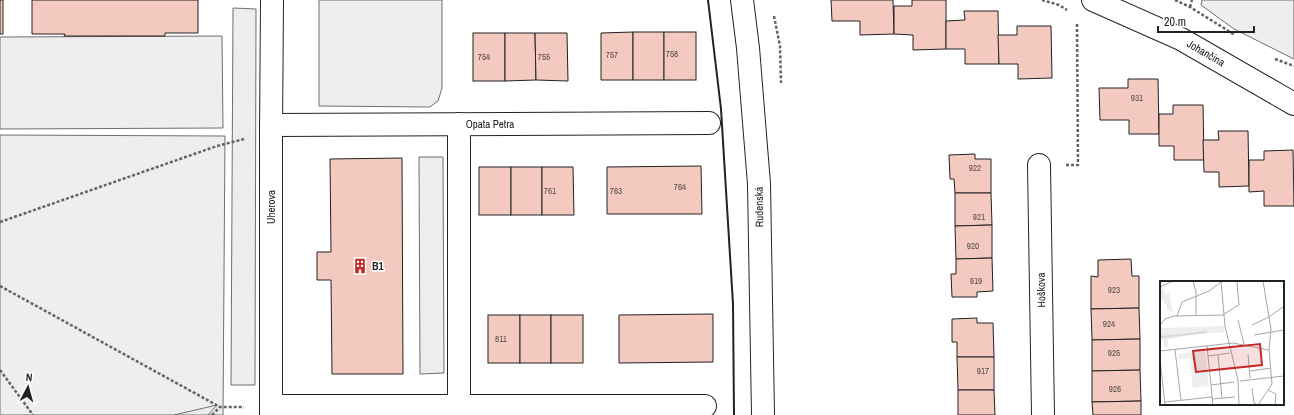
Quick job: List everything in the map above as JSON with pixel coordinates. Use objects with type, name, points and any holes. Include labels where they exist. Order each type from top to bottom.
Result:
[{"type":"street","name":"Uherova","points":[[270,411],[272,0]]},
{"type":"street","name":"Rudenská","points":[[742,0],[748,48],[759,184],[764,415]]},
{"type":"street","name":"Johančina","points":[[1093,0],[1181,39],[1294,104]]},
{"type":"street","name":"Opata Petra","points":[[271,129],[458,124],[710,123]]},
{"type":"street","points":[[458,124],[459,411]]},
{"type":"street","name":"Hoškova","points":[[1039,165],[1043,415]]},
{"type":"street","points":[[270,411],[459,411],[705,406]]},
{"type":"path","points":[[1175,0],[1190,7],[1237,36]]},
{"type":"path","points":[[1190,7],[1192,0]]},
{"type":"path","points":[[1039,165],[1078,165],[1077,15]]},
{"type":"path","points":[[1270,57],[1294,66]]},
{"type":"path","points":[[0,222],[217,146],[271,129]]},
{"type":"path","points":[[0,286],[220,407],[270,411]]},
{"type":"path","points":[[0,370],[33,415]]},
{"type":"path","points":[[212,415],[220,407]]},
{"type":"shaded area","points":[[319,0],[442,0],[442,88],[438,101],[430,107],[319,106]]},
{"type":"shaded area","points":[[1202,0],[1294,0],[1294,59],[1234,29],[1201,5]]},
{"type":"shaded area","points":[[233,8],[256,9],[255,385],[231,385]]},
{"type":"shaded area","points":[[222,36],[223,128],[0,129],[0,37]]},
{"type":"shaded area","points":[[0,135],[225,136],[223,415],[0,415]]},
{"type":"shaded area","points":[[419,157],[443,157],[444,373],[420,374]]},
{"type":"shaded area","points":[[217,405],[208,415],[174,415]]},
{"type":"building","points":[[0,0],[3,0],[3,34],[0,34]]},
{"type":"building","points":[[32,0],[198,0],[198,33],[165,33],[165,36],[64,36],[65,34],[32,34]]},
{"type":"building","points":[[831,0],[893,0],[894,34],[860,35],[860,21],[832,21]]},
{"type":"building","points":[[912,0],[946,0],[946,49],[913,50],[913,35],[894,34],[894,6],[912,6]]},
{"type":"building","points":[[964,11],[998,11],[999,64],[965,64],[965,49],[946,49],[946,21],[965,20]]},
{"type":"building","points":[[1017,26],[1051,26],[1052,78],[1018,79],[1018,64],[999,64],[998,35],[1017,35]]},
{"type":"building","points":[[633,32],[633,80],[601,80],[601,33]]},
{"type":"building","points":[[633,32],[664,32],[664,80],[633,80]]},
{"type":"building","points":[[664,32],[696,32],[696,80],[664,80]]},
{"type":"building","points":[[473,33],[505,33],[505,81],[473,81]]},
{"type":"building","points":[[505,33],[535,33],[536,80],[505,81]]},
{"type":"building","points":[[535,33],[567,33],[568,81],[536,80]]},
{"type":"building","points":[[1128,79],[1158,79],[1159,134],[1129,134],[1129,120],[1100,120],[1099,88],[1128,88]]},
{"type":"building","points":[[1173,105],[1203,105],[1204,160],[1174,160],[1174,146],[1159,146],[1159,114],[1173,114]]},
{"type":"building","points":[[1218,131],[1248,131],[1249,186],[1219,187],[1219,172],[1204,172],[1203,140],[1219,140]]},
{"type":"building","points":[[1293,150],[1294,206],[1264,206],[1264,191],[1249,192],[1249,160],[1264,160],[1264,151]]},
{"type":"building","points":[[975,154],[975,159],[991,159],[991,193],[955,193],[954,179],[950,179],[949,155]]},
{"type":"building","name":"B1","points":[[402,158],[403,374],[332,374],[331,280],[317,280],[317,252],[331,252],[330,159]]},
{"type":"building","points":[[701,166],[702,214],[607,214],[607,167]]},
{"type":"building","points":[[479,167],[511,167],[511,215],[479,215]]},
{"type":"building","points":[[511,167],[542,167],[542,215],[511,215]]},
{"type":"building","points":[[542,167],[573,167],[574,215],[542,215]]},
{"type":"building","points":[[955,193],[991,193],[992,225],[955,226]]},
{"type":"building","points":[[992,225],[992,258],[956,259],[955,226]]},
{"type":"building","points":[[992,258],[993,291],[977,292],[977,297],[952,297],[951,274],[956,274],[956,259]]},
{"type":"building","points":[[1131,259],[1132,276],[1139,276],[1139,308],[1091,309],[1091,276],[1098,277],[1098,260]]},
{"type":"building","points":[[1139,308],[1140,339],[1092,340],[1091,309]]},
{"type":"building","points":[[713,314],[713,362],[619,363],[619,315]]},
{"type":"building","points":[[488,315],[520,315],[520,363],[488,363]]},
{"type":"building","points":[[520,315],[551,315],[551,363],[520,363]]},
{"type":"building","points":[[551,315],[583,315],[583,363],[551,363]]},
{"type":"building","points":[[977,318],[977,323],[993,323],[994,357],[957,357],[957,342],[952,342],[952,319]]},
{"type":"building","points":[[1140,339],[1140,370],[1092,371],[1092,340]]},
{"type":"building","points":[[957,357],[994,357],[994,390],[958,390]]},
{"type":"building","points":[[1140,370],[1141,401],[1092,402],[1092,371]]},
{"type":"building","points":[[958,390],[994,390],[995,415],[958,415]]},
{"type":"building","points":[[1141,401],[1141,415],[1093,415],[1092,402]]},
{"type":"wall","points":[[708,0],[721,109],[733,304],[734,415]]},
{"type":"place","name":"B1","points":[[360,266]]}]
